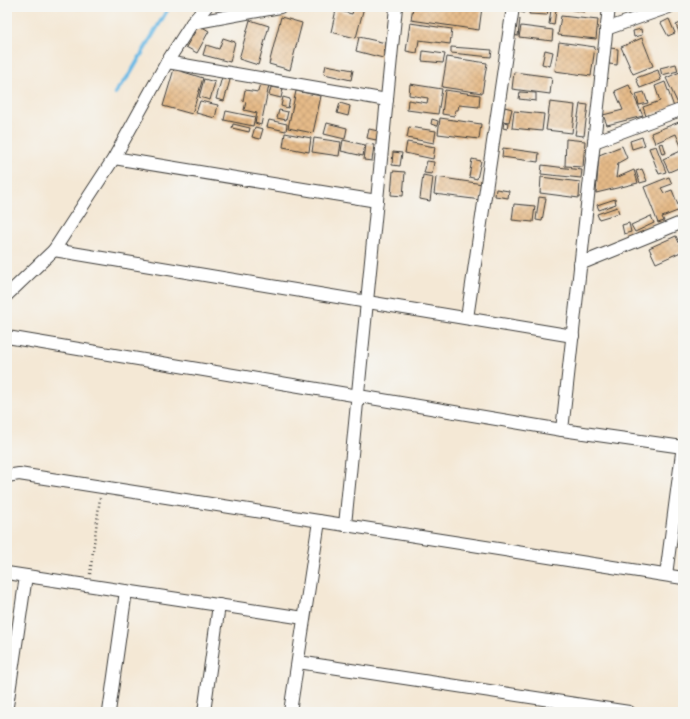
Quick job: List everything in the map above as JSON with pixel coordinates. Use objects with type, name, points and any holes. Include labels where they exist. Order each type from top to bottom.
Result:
[{"type":"street","points":[[7,295],[54,250],[114,158],[167,62],[192,23],[206,7]]},
{"type":"street","points":[[192,23],[280,7]]},
{"type":"street","points":[[345,525],[396,7]]},
{"type":"street","points":[[468,318],[513,7]]},
{"type":"street","points":[[562,430],[609,7]]},
{"type":"street","points":[[606,29],[669,7]]},
{"type":"street","points":[[167,62],[387,100]]},
{"type":"street","points":[[594,142],[683,109]]},
{"type":"street","points":[[114,158],[377,200]]},
{"type":"street","points":[[580,264],[683,222]]},
{"type":"street","points":[[54,250],[573,336]]},
{"type":"street","points":[[7,337],[562,430],[683,446],[666,576]]},
{"type":"street","points":[[7,476],[19,474],[683,578]]},
{"type":"street","points":[[290,712],[319,521]]},
{"type":"street","points":[[7,573],[304,618]]},
{"type":"street","points":[[7,706],[26,576]]},
{"type":"street","points":[[109,712],[126,591]]},
{"type":"street","points":[[204,712],[219,605]]},
{"type":"street","points":[[298,662],[629,712]]},
{"type":"path","points":[[88,586],[101,487]]},
{"type":"building","points":[[354,7],[364,7],[356,38],[331,32],[336,10],[352,14]]},
{"type":"building","points":[[413,7],[482,7],[479,30],[411,20]]},
{"type":"building","points":[[515,7],[525,8],[524,13],[515,10]]},
{"type":"building","points":[[557,7],[585,7],[584,12]]},
{"type":"building","points":[[530,8],[548,10],[547,15],[529,14]]},
{"type":"building","points":[[551,10],[556,10],[554,25],[549,24]]},
{"type":"building","points":[[561,16],[598,20],[596,39],[558,35]]},
{"type":"building","points":[[281,17],[302,23],[290,70],[269,64]]},
{"type":"building","points":[[514,18],[520,19],[518,36],[512,35]]},
{"type":"building","points":[[669,19],[675,33],[668,36],[661,23]]},
{"type":"building","points":[[250,20],[269,26],[258,65],[239,59]]},
{"type":"building","points":[[683,22],[683,41],[676,25]]},
{"type":"building","points":[[410,23],[452,29],[450,44],[419,40],[417,53],[406,51]]},
{"type":"building","points":[[199,25],[209,31],[197,53],[186,47]]},
{"type":"building","points":[[521,26],[553,30],[552,41],[519,37]]},
{"type":"building","points":[[641,29],[642,35],[634,37],[633,31]]},
{"type":"building","points":[[359,37],[386,43],[383,58],[356,51]]},
{"type":"building","points":[[223,38],[235,42],[230,62],[203,55],[206,45],[219,49]]},
{"type":"building","points":[[642,38],[653,66],[633,74],[621,47]]},
{"type":"building","points":[[559,42],[595,47],[591,76],[555,71]]},
{"type":"building","points":[[451,47],[492,50],[491,57],[451,53]]},
{"type":"building","points":[[610,48],[618,49],[617,65],[609,64]]},
{"type":"building","points":[[545,50],[553,52],[550,66],[542,64]]},
{"type":"building","points":[[423,51],[445,54],[443,63],[422,61]]},
{"type":"building","points":[[447,57],[487,63],[482,93],[442,87]]},
{"type":"building","points":[[676,64],[678,71],[662,75],[660,68]]},
{"type":"building","points":[[326,65],[353,70],[351,80],[324,74]]},
{"type":"building","points":[[174,69],[203,78],[192,114],[163,106]]},
{"type":"building","points":[[658,70],[661,80],[640,88],[636,78]]},
{"type":"building","points":[[514,72],[552,77],[550,94],[512,89]]},
{"type":"building","points":[[680,72],[683,80],[683,102],[678,104],[666,78]]},
{"type":"building","points":[[222,77],[230,80],[224,101],[216,99]]},
{"type":"building","points":[[204,79],[215,82],[210,100],[199,97]]},
{"type":"building","points":[[665,82],[674,107],[646,116],[643,107],[660,101],[655,86]]},
{"type":"building","points":[[260,83],[269,85],[261,125],[255,123],[257,113],[244,110],[246,102],[243,101],[245,90],[258,92]]},
{"type":"building","points":[[410,84],[442,89],[438,114],[407,110],[408,100],[427,103],[428,98],[409,95]]},
{"type":"building","points":[[629,85],[643,116],[607,125],[603,115],[623,110],[615,91]]},
{"type":"building","points":[[271,87],[283,89],[281,98],[269,95]]},
{"type":"building","points":[[445,90],[480,95],[479,107],[459,105],[458,110],[455,110],[454,116],[442,114]]},
{"type":"building","points":[[296,91],[321,96],[313,133],[288,128]]},
{"type":"building","points":[[520,92],[536,93],[536,101],[519,99]]},
{"type":"building","points":[[644,92],[648,103],[639,105],[636,94]]},
{"type":"building","points":[[283,97],[290,99],[288,108],[281,106]]},
{"type":"building","points":[[200,101],[218,105],[215,118],[196,113]]},
{"type":"building","points":[[550,102],[575,105],[572,133],[546,130]]},
{"type":"building","points":[[340,103],[350,106],[348,116],[337,113]]},
{"type":"building","points":[[580,104],[588,105],[584,136],[575,135]]},
{"type":"building","points":[[505,107],[512,109],[509,122],[502,121]]},
{"type":"building","points":[[279,110],[288,112],[286,120],[277,118]]},
{"type":"building","points":[[226,111],[255,117],[253,126],[224,120]]},
{"type":"building","points":[[514,111],[544,114],[542,131],[512,128]]},
{"type":"building","points":[[440,118],[481,124],[479,139],[438,134]]},
{"type":"building","points":[[432,119],[438,121],[437,126],[431,124]]},
{"type":"building","points":[[269,120],[287,124],[286,131],[267,127]]},
{"type":"building","points":[[504,122],[508,123],[507,129],[503,128]]},
{"type":"building","points":[[679,122],[683,133],[683,146],[681,146],[676,134],[655,143],[651,133]]},
{"type":"building","points":[[327,123],[347,128],[345,139],[324,134]]},
{"type":"building","points":[[233,124],[250,128],[249,132],[232,128]]},
{"type":"building","points":[[255,127],[263,129],[260,139],[252,137]]},
{"type":"building","points":[[409,127],[436,131],[434,143],[407,138]]},
{"type":"building","points":[[369,129],[378,131],[376,140],[367,138]]},
{"type":"building","points":[[285,133],[311,138],[309,152],[283,147]]},
{"type":"building","points":[[642,137],[645,145],[632,149],[630,141]]},
{"type":"building","points":[[314,138],[341,142],[339,156],[312,152]]},
{"type":"building","points":[[566,139],[585,141],[583,167],[565,166]]},
{"type":"building","points":[[343,140],[365,145],[363,156],[341,151]]},
{"type":"building","points":[[407,142],[435,147],[433,159],[405,153]]},
{"type":"building","points":[[663,143],[666,153],[662,154],[659,144]]},
{"type":"building","points":[[366,144],[374,145],[372,161],[364,160]]},
{"type":"building","points":[[622,146],[627,158],[618,163],[616,178],[634,170],[638,183],[596,193],[599,155]]},
{"type":"building","points":[[656,146],[666,172],[659,174],[649,148]]},
{"type":"building","points":[[503,148],[539,153],[538,162],[502,157]]},
{"type":"building","points":[[683,150],[683,166],[669,172],[663,159]]},
{"type":"building","points":[[393,152],[402,153],[400,166],[392,165]]},
{"type":"building","points":[[472,159],[481,161],[477,179],[469,177]]},
{"type":"building","points":[[427,161],[434,162],[432,174],[424,173]]},
{"type":"building","points":[[542,165],[582,170],[581,178],[541,174]]},
{"type":"building","points":[[642,169],[647,181],[640,183],[636,171]]},
{"type":"building","points":[[393,171],[405,172],[403,196],[391,195]]},
{"type":"building","points":[[423,175],[433,177],[430,201],[420,199]]},
{"type":"building","points":[[436,177],[483,184],[481,200],[434,194]]},
{"type":"building","points":[[541,177],[580,182],[579,198],[540,193]]},
{"type":"building","points":[[669,177],[672,184],[661,188],[664,193],[672,190],[680,210],[662,217],[664,221],[658,223],[644,187]]},
{"type":"building","points":[[496,189],[509,191],[508,198],[495,196]]},
{"type":"building","points":[[539,197],[546,198],[542,221],[536,220]]},
{"type":"building","points":[[615,199],[616,204],[599,210],[597,205]]},
{"type":"building","points":[[514,204],[535,206],[533,222],[512,220]]},
{"type":"building","points":[[617,207],[619,213],[599,219],[597,214]]},
{"type":"building","points":[[651,216],[654,223],[635,232],[631,225]]},
{"type":"building","points":[[629,223],[631,232],[624,234],[622,225]]},
{"type":"building","points":[[676,236],[683,251],[656,263],[649,248]]},
{"type":"waterway","points":[[115,93],[130,74],[169,7]]}]
